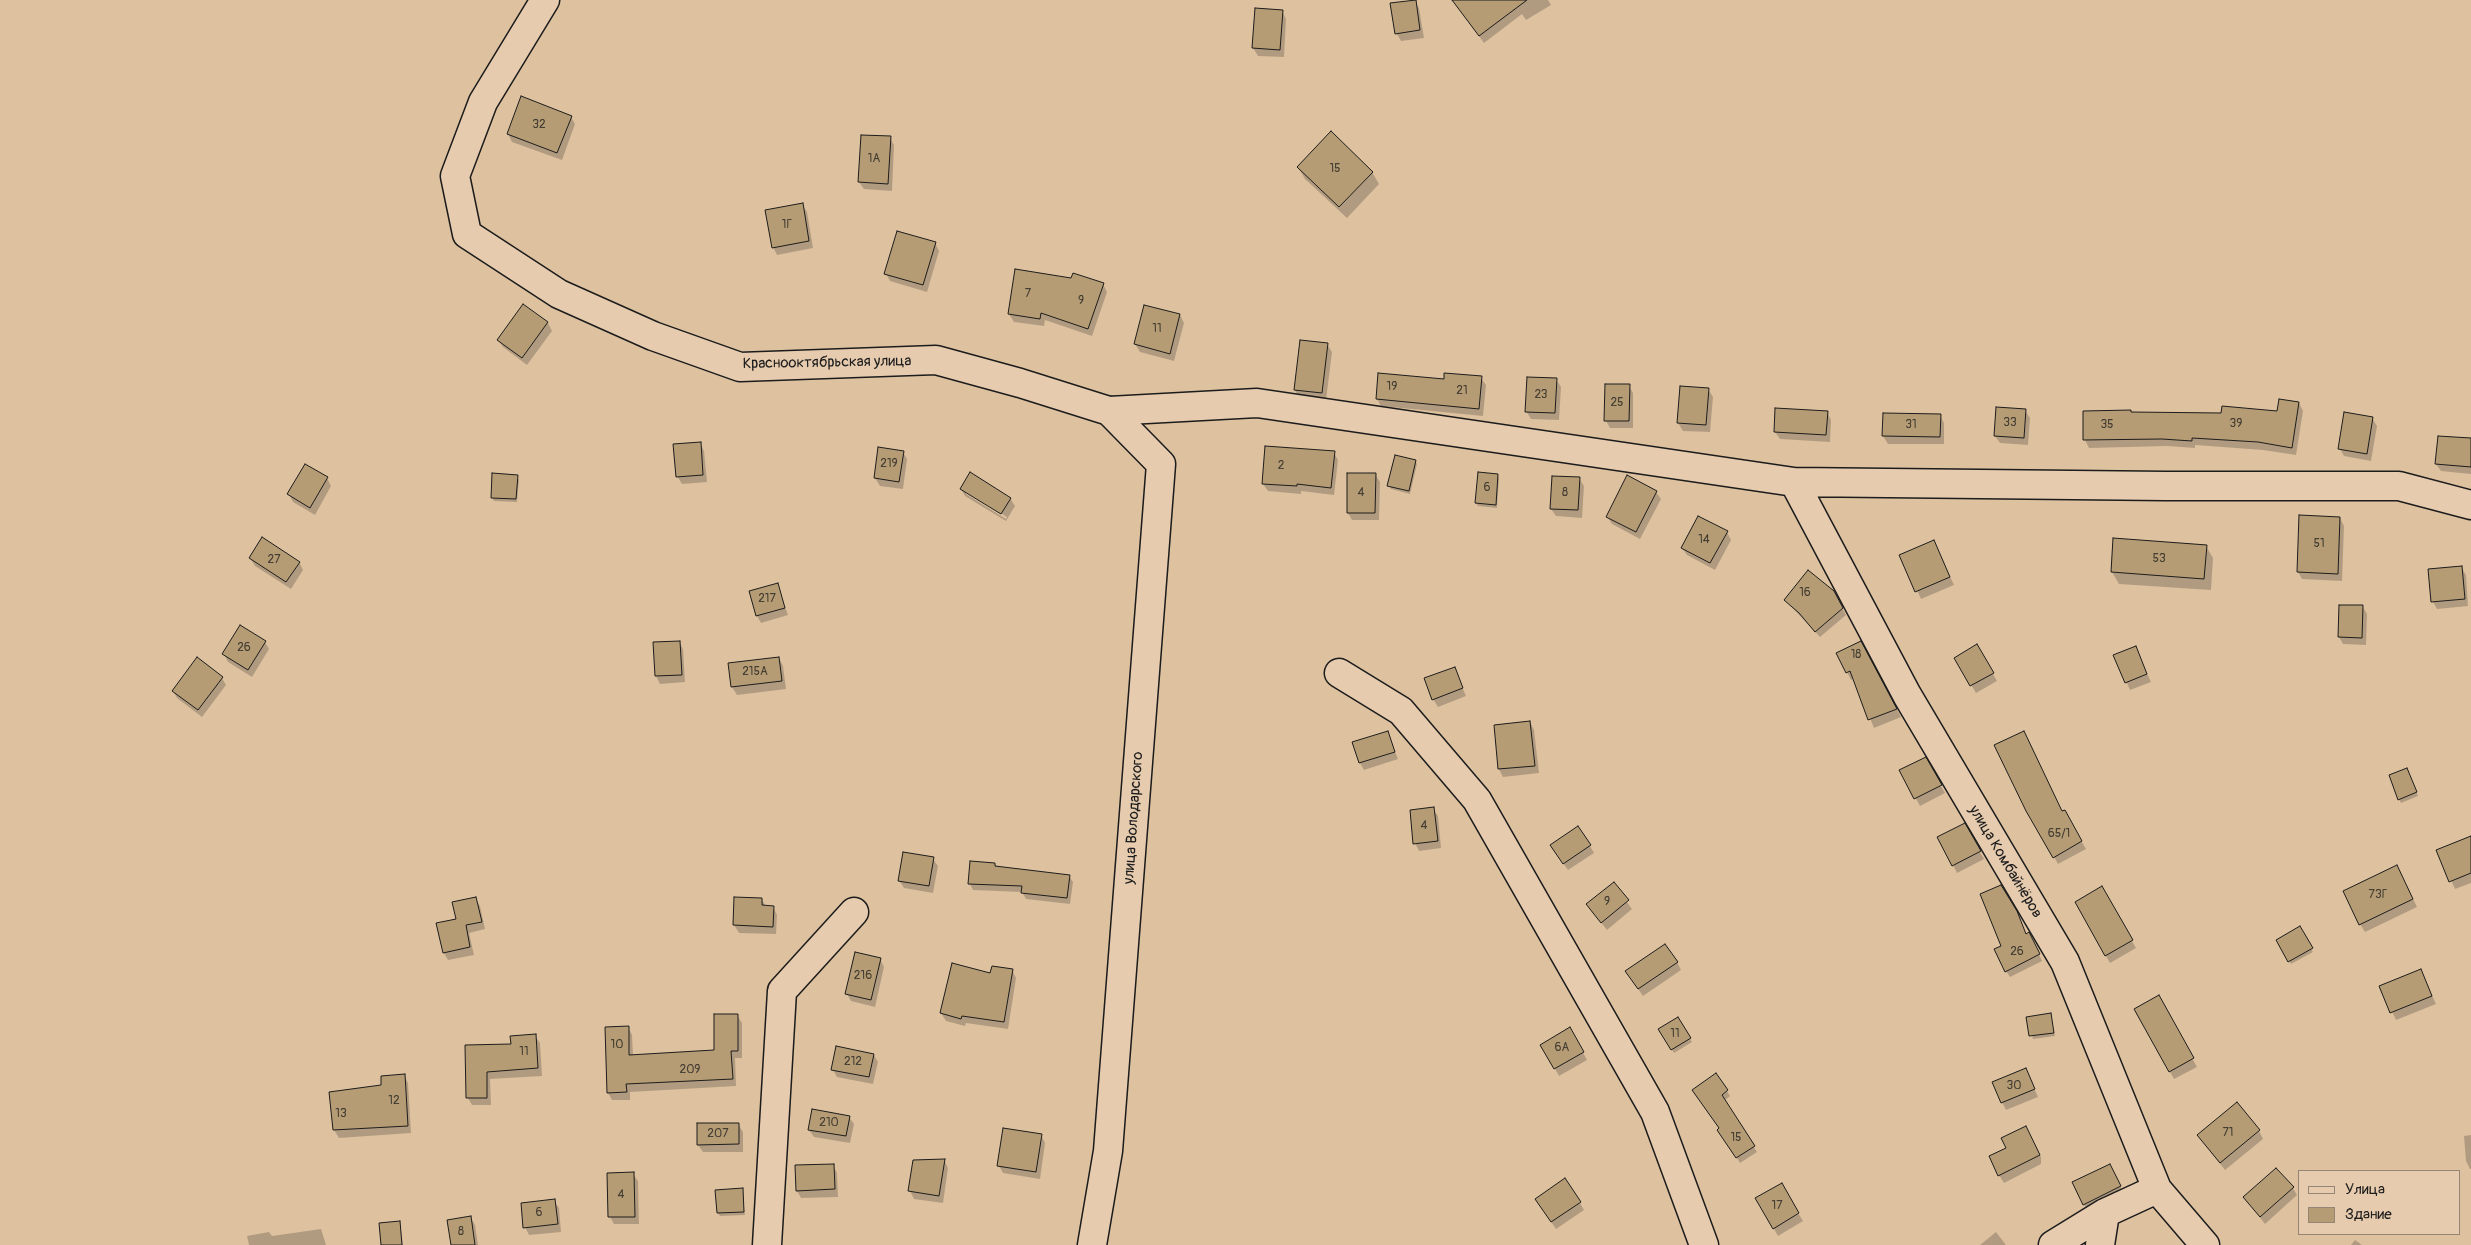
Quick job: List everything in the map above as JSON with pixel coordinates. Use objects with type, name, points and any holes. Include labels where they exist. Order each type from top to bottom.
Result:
[{"type":"street","name":"Краснооктябрьская улица","points":[[545,0],[483,102],[455,176],[467,234],[559,294],[653,336],[740,367],[936,360],[1020,383],[1109,411]]},
{"type":"street","points":[[1109,411],[1257,403],[1794,482],[2166,486],[2399,486],[2471,505]]},
{"type":"street","name":"улица Володарского","points":[[1092,1245],[1108,1151],[1161,464],[1109,411]]},
{"type":"street","name":"улица Комбайнёров","points":[[1794,482],[1907,695],[2065,962],[2157,1189],[2206,1245]]},
{"type":"street","points":[[1339,673],[1401,711],[1477,800],[1655,1112],[1704,1245]]},
{"type":"street","points":[[767,1245],[782,991],[854,912]]},
{"type":"street","points":[[2053,1245],[2105,1213],[2157,1189]]},
{"type":"street","points":[[2100,1245],[2105,1213]]},
{"type":"building","points":[[1416,0],[1420,30],[1395,34],[1390,3]]},
{"type":"building","points":[[1452,0],[1527,0],[1479,36]]},
{"type":"building","points":[[1255,8],[1283,10],[1280,50],[1252,48]]},
{"type":"building","points":[[521,96],[572,116],[557,153],[507,134]]},
{"type":"building","points":[[1331,131],[1373,172],[1339,207],[1297,167]]},
{"type":"building","points":[[861,135],[891,136],[888,184],[858,182]]},
{"type":"building","points":[[803,203],[809,241],[772,248],[765,210]]},
{"type":"building","points":[[897,231],[936,242],[923,285],[884,274]]},
{"type":"building","points":[[1015,269],[1071,278],[1073,273],[1104,283],[1088,329],[1041,313],[1040,319],[1008,314]]},
{"type":"building","points":[[523,304],[548,322],[522,358],[497,340]]},
{"type":"building","points":[[1144,305],[1180,314],[1170,354],[1134,344]]},
{"type":"building","points":[[1300,340],[1328,343],[1322,393],[1294,390]]},
{"type":"building","points":[[1378,373],[1444,379],[1444,373],[1482,376],[1479,409],[1376,399]]},
{"type":"building","points":[[1527,377],[1557,378],[1555,413],[1525,412]]},
{"type":"building","points":[[1605,384],[1630,384],[1629,421],[1604,421]]},
{"type":"building","points":[[1680,386],[1709,388],[1706,425],[1677,423]]},
{"type":"building","points":[[2279,399],[2299,402],[2292,448],[2258,442],[2192,438],[2192,441],[2162,439],[2083,440],[2083,411],[2131,410],[2131,412],[2221,413],[2222,406],[2277,411]]},
{"type":"building","points":[[1996,407],[2026,409],[2024,438],[1994,436]]},
{"type":"building","points":[[1775,408],[1828,411],[1826,435],[1774,432]]},
{"type":"building","points":[[2344,412],[2373,417],[2367,454],[2338,449]]},
{"type":"building","points":[[1883,413],[1941,414],[1940,437],[1882,436]]},
{"type":"building","points":[[2438,436],[2471,438],[2471,467],[2435,464]]},
{"type":"building","points":[[701,442],[703,475],[676,477],[673,444]]},
{"type":"building","points":[[1265,446],[1335,451],[1331,488],[1297,484],[1297,486],[1262,484]]},
{"type":"building","points":[[878,447],[904,451],[899,482],[874,478]]},
{"type":"building","points":[[1395,455],[1416,460],[1409,491],[1387,486]]},
{"type":"building","points":[[305,464],[328,477],[310,508],[287,494]]},
{"type":"building","points":[[970,472],[1011,498],[1001,514],[960,489]]},
{"type":"building","points":[[1478,472],[1498,474],[1496,505],[1475,503]]},
{"type":"building","points":[[492,473],[518,475],[516,499],[491,498]]},
{"type":"building","points":[[1347,473],[1376,473],[1375,513],[1347,513]]},
{"type":"building","points":[[1627,475],[1657,491],[1636,532],[1606,517]]},
{"type":"building","points":[[1552,476],[1580,477],[1578,510],[1550,509]]},
{"type":"building","points":[[2299,515],[2340,517],[2338,574],[2297,572]]},
{"type":"building","points":[[1698,516],[1728,531],[1710,563],[1681,548]]},
{"type":"building","points":[[262,537],[300,562],[286,582],[249,558]]},
{"type":"building","points":[[2113,538],[2207,545],[2204,579],[2111,572]]},
{"type":"building","points":[[1934,540],[1950,577],[1915,592],[1899,555]]},
{"type":"building","points":[[2462,566],[2465,599],[2431,602],[2428,569]]},
{"type":"building","points":[[1808,570],[1834,591],[1843,608],[1815,632],[1799,613],[1784,600]]},
{"type":"building","points":[[778,583],[785,608],[756,616],[749,591]]},
{"type":"building","points":[[2339,605],[2363,605],[2362,638],[2338,637]]},
{"type":"building","points":[[240,625],[266,641],[248,670],[222,654]]},
{"type":"building","points":[[680,641],[682,675],[655,676],[653,642]]},
{"type":"building","points":[[1861,641],[1897,709],[1868,720],[1850,671],[1846,673],[1836,653]]},
{"type":"building","points":[[1977,644],[1994,673],[1970,686],[1954,658]]},
{"type":"building","points":[[2136,646],[2147,674],[2125,683],[2113,655]]},
{"type":"building","points":[[197,657],[223,677],[198,710],[172,691]]},
{"type":"building","points":[[779,657],[782,681],[731,687],[728,663]]},
{"type":"building","points":[[1455,667],[1463,688],[1432,700],[1424,678]]},
{"type":"building","points":[[1530,721],[1535,766],[1498,769],[1494,725]]},
{"type":"building","points":[[1388,731],[1395,752],[1359,763],[1352,742]]},
{"type":"building","points":[[2024,731],[2062,811],[2065,810],[2082,841],[2053,858],[2026,811],[1994,745]]},
{"type":"building","points":[[1926,757],[1942,785],[1914,799],[1899,770]]},
{"type":"building","points":[[2407,768],[2417,792],[2398,800],[2389,775]]},
{"type":"building","points":[[1434,807],[1438,841],[1413,844],[1410,810]]},
{"type":"building","points":[[1965,823],[1981,851],[1952,866],[1937,837]]},
{"type":"building","points":[[1578,826],[1591,845],[1563,864],[1550,845]]},
{"type":"building","points":[[2471,836],[2471,873],[2449,882],[2436,850]]},
{"type":"building","points":[[903,852],[934,857],[929,886],[898,881]]},
{"type":"building","points":[[970,861],[1070,875],[1067,898],[1021,893],[1022,886],[968,884]]},
{"type":"building","points":[[2397,865],[2413,899],[2359,925],[2343,891]]},
{"type":"building","points":[[1614,882],[1629,900],[1601,923],[1586,904]]},
{"type":"building","points":[[2001,885],[2017,911],[2026,934],[2029,932],[2040,954],[2005,972],[1994,949],[2001,946],[1980,894]]},
{"type":"building","points":[[2102,886],[2133,940],[2105,956],[2075,902]]},
{"type":"building","points":[[476,897],[482,922],[466,925],[470,947],[443,953],[436,923],[456,919],[452,902]]},
{"type":"building","points":[[734,897],[762,898],[762,905],[774,906],[773,927],[733,925]]},
{"type":"building","points":[[2300,926],[2313,948],[2288,962],[2276,940]]},
{"type":"building","points":[[1665,944],[1678,962],[1638,989],[1625,971]]},
{"type":"building","points":[[855,952],[881,958],[871,1000],[845,994]]},
{"type":"building","points":[[952,963],[990,973],[992,966],[1013,969],[1004,1022],[962,1016],[961,1019],[940,1013]]},
{"type":"building","points":[[2421,969],[2432,996],[2390,1013],[2379,986]]},
{"type":"building","points":[[2159,995],[2194,1058],[2169,1072],[2134,1009]]},
{"type":"building","points":[[2051,1013],[2054,1033],[2029,1036],[2026,1017]]},
{"type":"building","points":[[714,1014],[738,1014],[738,1051],[731,1051],[733,1079],[626,1084],[627,1092],[607,1093],[605,1027],[629,1026],[629,1055],[714,1050]]},
{"type":"building","points":[[1678,1017],[1691,1038],[1671,1050],[1658,1029]]},
{"type":"building","points":[[1570,1027],[1584,1052],[1554,1069],[1540,1045]]},
{"type":"building","points":[[536,1034],[538,1068],[487,1072],[487,1098],[466,1098],[465,1045],[511,1044],[510,1036]]},
{"type":"building","points":[[836,1046],[874,1054],[869,1077],[831,1070]]},
{"type":"building","points":[[2026,1068],[2035,1089],[2001,1103],[1992,1082]]},
{"type":"building","points":[[1716,1073],[1728,1090],[1722,1095],[1755,1146],[1736,1158],[1717,1130],[1719,1128],[1692,1090]]},
{"type":"building","points":[[405,1074],[408,1126],[333,1130],[329,1092],[381,1085],[381,1076]]},
{"type":"building","points":[[2237,1102],[2260,1130],[2220,1163],[2197,1135]]},
{"type":"building","points":[[812,1109],[850,1116],[846,1136],[808,1130]]},
{"type":"building","points":[[697,1123],[739,1123],[739,1144],[697,1145]]},
{"type":"building","points":[[2026,1126],[2040,1155],[1998,1176],[1989,1156],[2006,1148],[2001,1138]]},
{"type":"building","points":[[1003,1128],[1042,1134],[1036,1172],[997,1166]]},
{"type":"building","points":[[945,1159],[939,1196],[908,1191],[913,1160]]},
{"type":"building","points":[[834,1164],[835,1189],[796,1191],[795,1165]]},
{"type":"building","points":[[2110,1164],[2121,1186],[2083,1205],[2072,1182]]},
{"type":"building","points":[[2276,1168],[2294,1187],[2260,1217],[2243,1197]]},
{"type":"building","points":[[634,1172],[635,1217],[608,1217],[607,1173]]},
{"type":"building","points":[[1565,1178],[1581,1202],[1551,1222],[1535,1199]]},
{"type":"building","points":[[1782,1183],[1799,1213],[1773,1229],[1755,1198]]},
{"type":"building","points":[[743,1188],[744,1212],[717,1213],[715,1190]]},
{"type":"building","points":[[555,1199],[558,1224],[523,1228],[521,1203]]},
{"type":"building","points":[[471,1216],[475,1245],[451,1245],[447,1220]]},
{"type":"building","points":[[400,1221],[402,1245],[381,1245],[379,1223]]}]
